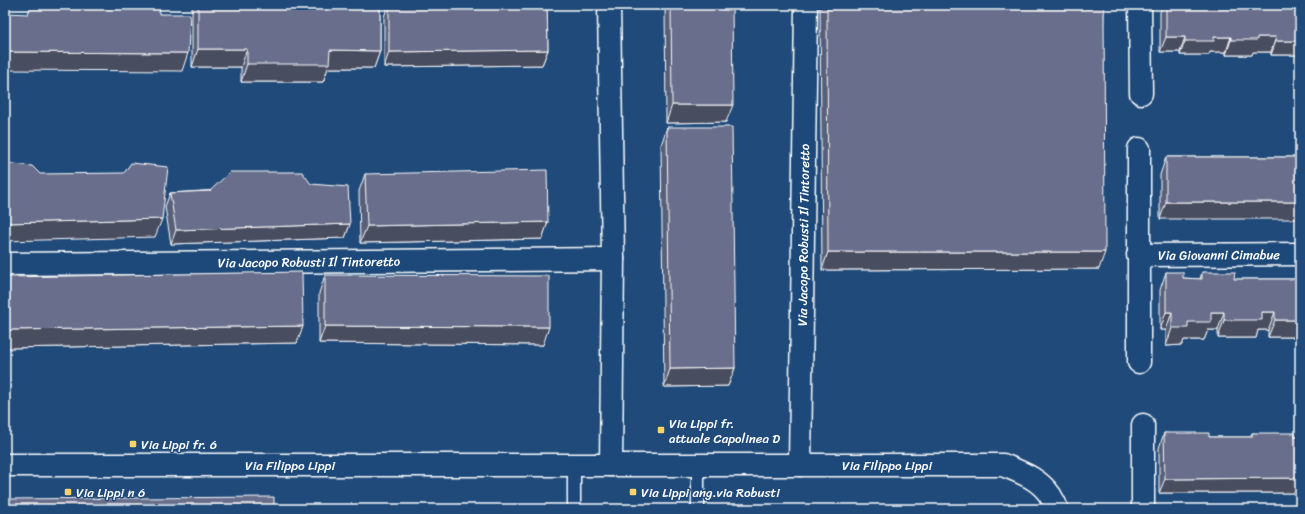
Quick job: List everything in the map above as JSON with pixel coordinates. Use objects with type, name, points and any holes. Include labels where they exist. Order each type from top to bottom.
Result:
[{"type":"street","points":[[609,5],[613,259],[611,465]]},
{"type":"street","name":"Via Jacopo Robusti Il Tintoretto","points":[[800,465],[806,5]]},
{"type":"street","points":[[1140,5],[1141,93]]},
{"type":"street","points":[[1139,149],[1139,362]]},
{"type":"street","name":"Via Giovanni Cimabue","points":[[1138,255],[1300,254]]},
{"type":"street","name":"Via Jacopo Robusti Il Tintoretto","points":[[5,264],[613,259]]},
{"type":"street","points":[[1143,426],[1144,509]]},
{"type":"street","name":"Via Filippo Lippi","points":[[5,465],[1003,465],[1028,475],[1044,486],[1056,504],[1056,509]]},
{"type":"lane","points":[[574,465],[574,509]]},
{"type":"lane","points":[[698,465],[698,509]]},
{"type":"building","points":[[31,5],[160,5],[159,14],[190,14],[188,53],[5,52],[5,13],[28,14]]},
{"type":"building","points":[[198,5],[380,5],[380,51],[330,50],[329,64],[247,64],[247,49],[198,49]]},
{"type":"building","points":[[389,5],[547,5],[548,50],[389,52]]},
{"type":"building","points":[[671,5],[732,5],[733,105],[672,105]]},
{"type":"building","points":[[827,5],[1104,5],[1105,252],[828,252]]},
{"type":"building","points":[[1166,5],[1300,5],[1300,41],[1276,41],[1276,37],[1257,37],[1257,40],[1231,40],[1231,37],[1214,37],[1214,41],[1185,41],[1185,37],[1166,37]]},
{"type":"building","points":[[667,127],[732,127],[735,368],[670,369]]},
{"type":"building","points":[[1166,157],[1300,157],[1300,202],[1166,202]]},
{"type":"building","points":[[5,163],[32,166],[40,174],[124,173],[131,163],[168,167],[162,219],[5,223]]},
{"type":"building","points":[[547,170],[548,222],[367,226],[365,174]]},
{"type":"building","points":[[230,172],[302,172],[311,184],[348,187],[350,224],[176,230],[170,193],[210,191]]},
{"type":"building","points":[[302,272],[303,326],[7,330],[6,277]]},
{"type":"building","points":[[1166,272],[1183,272],[1183,278],[1202,279],[1202,272],[1235,272],[1234,279],[1300,279],[1300,320],[1275,320],[1275,312],[1262,312],[1262,320],[1224,320],[1224,312],[1211,312],[1211,322],[1188,322],[1188,328],[1172,328],[1172,312],[1166,312]]},
{"type":"building","points":[[325,275],[549,276],[549,327],[325,326]]},
{"type":"building","points":[[1164,433],[1209,433],[1209,437],[1252,437],[1252,433],[1295,433],[1295,437],[1300,437],[1300,478],[1165,479]]},
{"type":"building","points":[[274,497],[274,509],[5,509],[5,499]]},
{"type":"place","name":"Via Lippi fr. attuale Capolinea D","points":[[661,430]]},
{"type":"place","name":"Via Lippi fr. 6","points":[[133,444]]},
{"type":"place","name":"Via Lippi n 6","points":[[68,492]]},
{"type":"place","name":"Via Lippi ang.via Robusti","points":[[633,492]]}]
